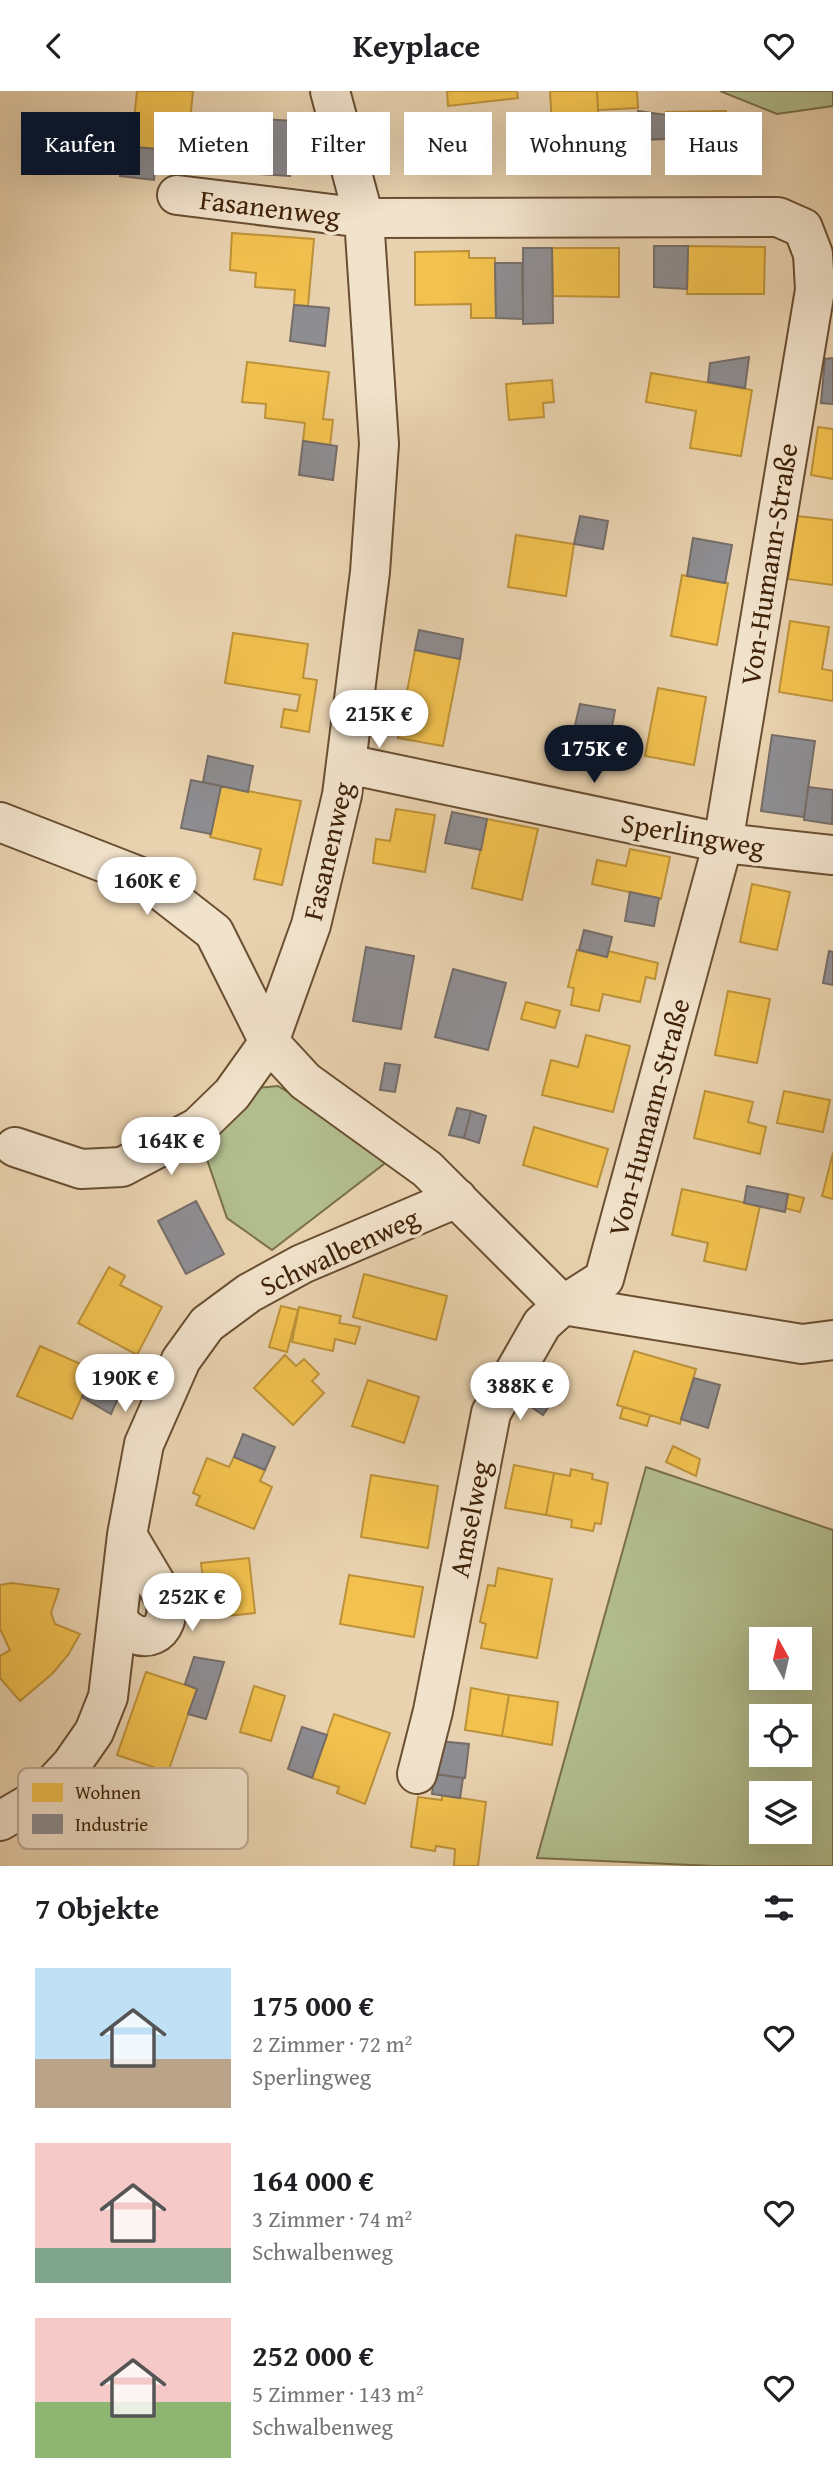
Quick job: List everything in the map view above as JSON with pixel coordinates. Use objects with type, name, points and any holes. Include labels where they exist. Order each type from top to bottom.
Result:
[{"type":"street","name":"Fasanenweg","points":[[15,1147],[81,1169],[122,1167],[198,1127],[232,1094],[269,1042],[311,925],[347,764],[370,572],[379,444],[364,218],[330,91]]},
{"type":"street","name":"Fasanenweg","points":[[177,195],[364,218]]},
{"type":"street","name":"Von-Humann-Straße","points":[[364,218],[778,216],[803,228],[813,254],[815,290],[723,843],[604,1279],[563,1305]]},
{"type":"street","name":"Sperlingweg","points":[[347,764],[723,843],[833,855]]},
{"type":"street","points":[[0,823],[146,879],[214,932],[269,1042],[305,1081],[417,1160],[563,1305],[802,1344],[833,1340]]},
{"type":"street","name":"Schwalbenweg","points":[[68,1768],[94,1731],[108,1697],[127,1535],[144,1444],[181,1360],[207,1324],[249,1293],[302,1263],[457,1198]]},
{"type":"street","name":"Amselweg","points":[[417,1774],[433,1711],[491,1413],[542,1324],[563,1305]]},
{"type":"street","name":"Schwalbenweg","points":[[0,1821],[18,1810]]},
{"type":"green space","points":[[720,91],[833,91],[833,106],[777,114]]},
{"type":"green space","points":[[278,1086],[393,1157],[272,1250],[227,1218],[200,1139],[257,1088]]},
{"type":"green space","points":[[646,1467],[833,1530],[833,1866],[713,1866],[537,1858]]},
{"type":"building: Wohnen","points":[[137,91],[193,91],[191,112],[154,112],[154,149],[140,148],[140,112],[135,112]]},
{"type":"building: Wohnen","points":[[447,91],[517,91],[518,98],[448,106]]},
{"type":"building: Wohnen","points":[[550,91],[597,91],[598,112],[551,112]]},
{"type":"building: Wohnen","points":[[597,91],[637,91],[638,108],[598,110]]},
{"type":"building: Wohnen","points":[[232,233],[314,239],[308,306],[294,305],[295,290],[255,287],[256,273],[230,270]]},
{"type":"building: Wohnen","points":[[688,246],[765,247],[764,294],[687,294]]},
{"type":"building: Wohnen","points":[[552,248],[619,248],[619,297],[553,296]]},
{"type":"building: Wohnen","points":[[469,251],[469,258],[495,258],[496,318],[471,318],[471,304],[415,305],[415,252]]},
{"type":"building: Wohnen","points":[[247,362],[329,372],[323,419],[333,420],[330,445],[303,441],[305,423],[265,418],[266,404],[242,402]]},
{"type":"building: Wohnen","points":[[651,373],[752,390],[741,456],[690,448],[696,411],[646,402]]},
{"type":"building: Wohnen","points":[[552,380],[554,402],[543,403],[544,417],[509,420],[506,384]]},
{"type":"building: Wohnen","points":[[818,427],[833,429],[833,479],[811,475]]},
{"type":"building: Wohnen","points":[[797,516],[833,520],[833,585],[788,579]]},
{"type":"building: Wohnen","points":[[516,535],[574,544],[566,596],[508,587]]},
{"type":"building: Wohnen","points":[[682,575],[728,583],[717,645],[671,636]]},
{"type":"building: Wohnen","points":[[790,621],[829,627],[822,669],[833,671],[833,701],[779,692]]},
{"type":"building: Wohnen","points":[[233,633],[308,644],[303,678],[317,680],[309,732],[281,727],[284,709],[297,711],[300,695],[225,683]]},
{"type":"building: Wohnen","points":[[415,650],[460,659],[443,746],[398,738]]},
{"type":"building: Wohnen","points":[[658,688],[706,697],[694,765],[645,756]]},
{"type":"building: Wohnen","points":[[221,786],[301,801],[282,885],[254,879],[261,849],[210,837]]},
{"type":"building: Wohnen","points":[[396,809],[435,815],[425,872],[373,863],[376,839],[390,841]]},
{"type":"building: Wohnen","points":[[487,819],[538,829],[522,900],[472,888]]},
{"type":"building: Wohnen","points":[[630,849],[670,857],[661,899],[592,884],[597,860],[626,866]]},
{"type":"building: Wohnen","points":[[752,884],[790,892],[777,950],[740,942]]},
{"type":"building: Wohnen","points":[[577,950],[607,957],[608,951],[658,963],[655,979],[646,977],[640,1002],[603,994],[599,1011],[571,1005],[574,988],[568,987]]},
{"type":"building: Wohnen","points":[[728,991],[770,999],[757,1063],[715,1055]]},
{"type":"building: Wohnen","points":[[526,1002],[560,1011],[555,1028],[521,1019]]},
{"type":"building: Wohnen","points":[[586,1035],[630,1046],[613,1112],[542,1095],[551,1060],[578,1067]]},
{"type":"building: Wohnen","points":[[705,1091],[753,1102],[748,1122],[766,1127],[760,1154],[694,1138]]},
{"type":"building: Wohnen","points":[[784,1091],[830,1100],[823,1132],[777,1123]]},
{"type":"building: Wohnen","points":[[534,1127],[608,1149],[597,1187],[523,1165]]},
{"type":"building: Wohnen","points":[[833,1153],[833,1199],[822,1196]]},
{"type":"building: Wohnen","points":[[682,1189],[760,1206],[746,1270],[704,1261],[708,1243],[672,1235]]},
{"type":"building: Wohnen","points":[[788,1194],[804,1198],[800,1212],[785,1208]]},
{"type":"building: Wohnen","points":[[109,1267],[125,1276],[120,1285],[162,1307],[137,1355],[78,1323]]},
{"type":"building: Wohnen","points":[[364,1274],[447,1296],[436,1340],[353,1317]]},
{"type":"building: Wohnen","points":[[281,1306],[298,1310],[287,1352],[269,1347]]},
{"type":"building: Wohnen","points":[[299,1307],[341,1316],[339,1323],[360,1327],[355,1344],[335,1339],[333,1351],[292,1342]]},
{"type":"building: Wohnen","points":[[40,1346],[94,1370],[72,1419],[17,1396]]},
{"type":"building: Wohnen","points":[[634,1351],[696,1369],[680,1424],[617,1405]]},
{"type":"building: Wohnen","points":[[285,1355],[296,1366],[304,1359],[319,1374],[312,1381],[324,1393],[293,1425],[254,1388]]},
{"type":"building: Wohnen","points":[[368,1380],[419,1397],[404,1443],[352,1426]]},
{"type":"building: Wohnen","points":[[623,1407],[650,1415],[647,1426],[620,1418]]},
{"type":"building: Wohnen","points":[[673,1446],[700,1459],[696,1476],[666,1462]]},
{"type":"building: Wohnen","points":[[234,1457],[265,1470],[260,1481],[272,1487],[254,1529],[196,1505],[200,1496],[193,1493],[207,1458],[229,1467]]},
{"type":"building: Wohnen","points":[[514,1465],[554,1473],[546,1515],[505,1508]]},
{"type":"building: Wohnen","points":[[571,1469],[593,1474],[592,1479],[608,1483],[601,1524],[595,1523],[593,1531],[571,1527],[572,1520],[546,1515],[554,1473],[570,1476]]},
{"type":"building: Wohnen","points":[[371,1475],[438,1486],[428,1548],[361,1537]]},
{"type":"building: Wohnen","points":[[249,1558],[255,1613],[208,1618],[201,1563]]},
{"type":"building: Wohnen","points":[[498,1568],[552,1579],[537,1658],[481,1648],[486,1624],[480,1622],[488,1585],[495,1586]]},
{"type":"building: Wohnen","points":[[349,1575],[423,1587],[414,1637],[340,1624]]},
{"type":"building: Wohnen","points":[[11,1583],[59,1589],[51,1613],[55,1624],[80,1634],[53,1673],[20,1701],[0,1678],[0,1656],[10,1650],[0,1629],[0,1585]]},
{"type":"building: Wohnen","points":[[146,1672],[197,1689],[169,1768],[156,1768],[117,1755]]},
{"type":"building: Wohnen","points":[[254,1686],[285,1696],[271,1741],[240,1732]]},
{"type":"building: Wohnen","points":[[471,1688],[509,1695],[502,1736],[465,1730]]},
{"type":"building: Wohnen","points":[[509,1695],[558,1702],[552,1745],[502,1736]]},
{"type":"building: Wohnen","points":[[334,1714],[390,1733],[365,1804],[337,1793],[339,1787],[312,1778]]},
{"type":"building: Wohnen","points":[[442,1795],[486,1802],[478,1866],[454,1866],[455,1849],[436,1846],[435,1851],[411,1847],[418,1797],[442,1800]]},
{"type":"building: Industrie","points":[[651,113],[665,115],[665,139],[651,140]]},
{"type":"building: Industrie","points":[[273,120],[287,121],[287,175],[290,176],[273,175]]},
{"type":"building: Industrie","points":[[140,148],[154,149],[154,180],[120,176],[140,175]]},
{"type":"building: Industrie","points":[[654,246],[688,246],[687,289],[654,287]]},
{"type":"building: Industrie","points":[[523,248],[552,248],[553,323],[523,324]]},
{"type":"building: Industrie","points":[[495,263],[522,263],[523,319],[496,318]]},
{"type":"building: Industrie","points":[[294,305],[329,308],[325,346],[290,341]]},
{"type":"building: Industrie","points":[[749,357],[745,388],[708,382],[710,363]]},
{"type":"building: Industrie","points":[[833,358],[833,404],[821,403],[825,359]]},
{"type":"building: Industrie","points":[[303,441],[337,446],[333,480],[299,475]]},
{"type":"building: Industrie","points":[[580,516],[608,521],[603,549],[574,544]]},
{"type":"building: Industrie","points":[[693,538],[732,545],[725,583],[687,576]]},
{"type":"building: Industrie","points":[[419,630],[463,639],[460,659],[415,650]]},
{"type":"building: Industrie","points":[[580,704],[615,710],[606,759],[569,751]]},
{"type":"building: Industrie","points":[[772,735],[815,741],[804,817],[761,811]]},
{"type":"building: Industrie","points":[[208,756],[253,766],[248,792],[203,782]]},
{"type":"building: Industrie","points":[[191,780],[221,786],[211,834],[181,828]]},
{"type":"building: Industrie","points":[[808,787],[833,790],[832,824],[804,820]]},
{"type":"building: Industrie","points":[[452,812],[487,819],[481,850],[445,843]]},
{"type":"building: Industrie","points":[[630,892],[659,898],[654,926],[625,921]]},
{"type":"building: Industrie","points":[[584,930],[612,937],[607,957],[579,950]]},
{"type":"building: Industrie","points":[[366,947],[414,956],[401,1029],[353,1021]]},
{"type":"building: Industrie","points":[[829,951],[833,952],[833,985],[823,983]]},
{"type":"building: Industrie","points":[[453,969],[506,983],[488,1050],[435,1037]]},
{"type":"building: Industrie","points":[[385,1063],[400,1065],[395,1092],[380,1090]]},
{"type":"building: Industrie","points":[[457,1108],[471,1111],[464,1138],[449,1135]]},
{"type":"building: Industrie","points":[[471,1111],[486,1116],[479,1143],[464,1138]]},
{"type":"building: Industrie","points":[[747,1186],[788,1194],[785,1212],[744,1203]]},
{"type":"building: Industrie","points":[[196,1201],[224,1254],[186,1274],[158,1221]]},
{"type":"building: Industrie","points":[[98,1361],[129,1374],[111,1414],[82,1397]]},
{"type":"building: Industrie","points":[[535,1372],[561,1389],[543,1415],[517,1397]]},
{"type":"building: Industrie","points":[[694,1378],[720,1385],[708,1428],[681,1419]]},
{"type":"building: Industrie","points":[[243,1434],[275,1447],[265,1470],[234,1457]]},
{"type":"building: Industrie","points":[[194,1657],[224,1662],[206,1719],[188,1714],[197,1689],[185,1684]]},
{"type":"building: Industrie","points":[[302,1727],[327,1735],[312,1778],[288,1769]]},
{"type":"building: Industrie","points":[[438,1741],[469,1744],[465,1778],[434,1774]]},
{"type":"building: Industrie","points":[[434,1774],[463,1778],[460,1798],[432,1794]]}]
